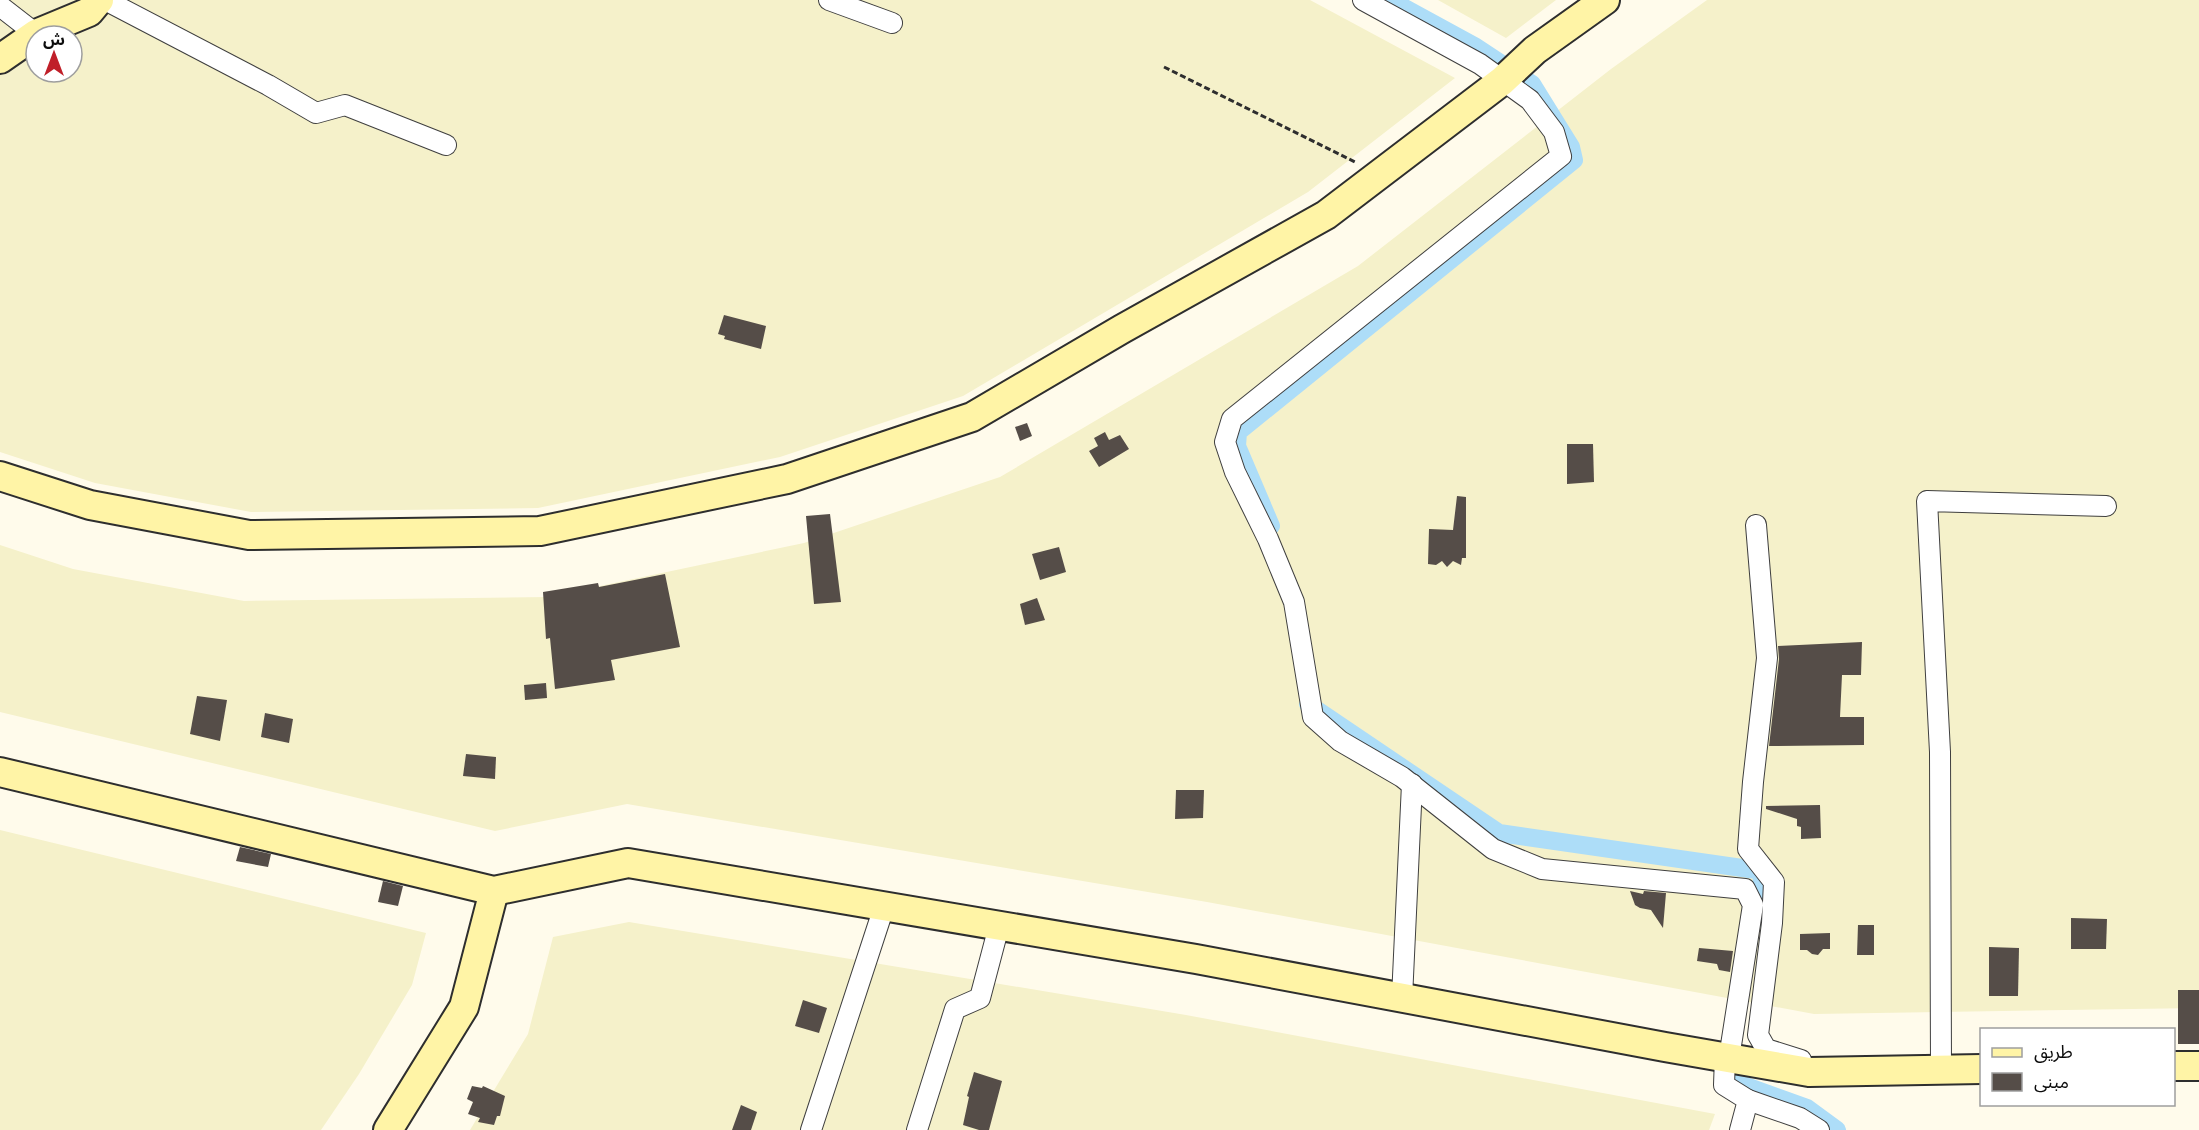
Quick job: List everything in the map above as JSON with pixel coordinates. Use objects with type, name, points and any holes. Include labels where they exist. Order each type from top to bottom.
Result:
[{"type":"street","points":[[60,24],[89,12],[99,0]]},
{"type":"street","points":[[105,0],[316,113],[345,105],[446,145]]},
{"type":"street","points":[[830,0],[892,23]]},
{"type":"street","points":[[1363,0],[1480,64],[1530,100],[1554,132],[1561,156],[1232,419],[1225,442],[1235,472],[1268,539],[1294,602],[1312,717],[1340,741],[1412,784],[1493,849],[1542,869],[1745,889],[1753,905],[1724,1085],[1748,1100],[1800,1118],[1819,1130]]},
{"type":"street","points":[[0,476],[90,505],[249,535],[540,531],[787,479],[972,417],[1122,328],[1326,215],[1502,81],[1535,50],[1605,0]]},
{"type":"street","points":[[0,6],[24,25]]},
{"type":"street","points":[[0,59],[24,42]]},
{"type":"street","points":[[1941,1070],[1940,752],[1927,501],[2106,506]]},
{"type":"street","points":[[1756,525],[1767,658],[1748,849],[1774,882],[1772,923],[1758,1035],[1766,1049],[1797,1058],[1821,1072]]},
{"type":"street","points":[[0,772],[495,891],[628,863],[1196,959],[1809,1072],[1980,1070]]},
{"type":"street","points":[[1402,998],[1412,784]]},
{"type":"street","points":[[388,1130],[464,1007],[495,891]]},
{"type":"street","points":[[811,1130],[884,907]]},
{"type":"street","points":[[917,1130],[955,1009],[980,998],[999,926]]},
{"type":"street","points":[[2175,1066],[2199,1066]]},
{"type":"street","points":[[1740,1130],[1748,1100]]},
{"type":"path","points":[[1164,67],[1321,144],[1356,163],[1364,170]]},
{"type":"shaded area","points":[[0,0],[1310,0],[1455,78],[1308,192],[963,396],[780,457],[538,508],[251,512],[95,483],[0,452]]},
{"type":"shaded area","points":[[1438,0],[1556,0],[1506,38]]},
{"type":"shaded area","points":[[1707,0],[2199,0],[2199,1008],[1814,1014],[1207,902],[627,804],[495,831],[0,712],[0,545],[73,569],[244,601],[548,597],[804,543],[1000,477],[1358,266],[1611,69]]},
{"type":"shaded area","points":[[0,830],[426,933],[412,985],[359,1074],[321,1130],[0,1130]]},
{"type":"shaded area","points":[[629,922],[1186,1015],[1715,1114],[1709,1130],[470,1130],[528,1034],[553,937]]},
{"type":"building","points":[[724,315],[766,326],[761,349],[724,339],[725,336],[718,334]]},
{"type":"building","points":[[1027,423],[1032,436],[1020,441],[1015,427]]},
{"type":"building","points":[[1105,432],[1109,440],[1120,435],[1129,449],[1099,467],[1089,451],[1098,446],[1094,438]]},
{"type":"building","points":[[1567,444],[1593,444],[1594,482],[1567,484]]},
{"type":"building","points":[[1457,496],[1466,497],[1466,558],[1462,558],[1461,565],[1453,561],[1447,567],[1442,561],[1436,565],[1428,564],[1429,529],[1453,530]]},
{"type":"building","points":[[830,514],[841,602],[814,604],[806,516]]},
{"type":"building","points":[[1059,547],[1066,572],[1040,580],[1032,554]]},
{"type":"building","points":[[665,574],[680,647],[611,660],[615,680],[555,689],[550,638],[546,639],[543,592],[598,583],[599,587]]},
{"type":"building","points":[[1037,598],[1045,620],[1025,625],[1020,604]]},
{"type":"building","points":[[1862,642],[1861,675],[1842,675],[1840,717],[1864,717],[1864,745],[1769,746],[1779,659],[1778,646]]},
{"type":"building","points":[[546,683],[547,698],[525,700],[524,685]]},
{"type":"building","points":[[197,696],[227,700],[220,741],[190,734]]},
{"type":"building","points":[[265,713],[293,719],[289,743],[261,737]]},
{"type":"building","points":[[466,754],[496,757],[495,779],[463,776]]},
{"type":"building","points":[[1176,790],[1204,790],[1203,818],[1175,819]]},
{"type":"building","points":[[1820,805],[1821,838],[1801,839],[1801,827],[1797,826],[1797,819],[1766,809],[1766,806]]},
{"type":"building","points":[[240,847],[271,854],[268,867],[236,861]]},
{"type":"building","points":[[383,881],[403,886],[398,906],[378,902]]},
{"type":"building","points":[[1630,891],[1643,894],[1644,891],[1666,893],[1663,928],[1651,910],[1635,905]]},
{"type":"building","points":[[2071,918],[2107,919],[2106,949],[2071,949]]},
{"type":"building","points":[[1858,925],[1874,925],[1874,955],[1857,955]]},
{"type":"building","points":[[1830,933],[1830,949],[1823,949],[1818,955],[1807,950],[1800,950],[1800,934]]},
{"type":"building","points":[[1989,947],[2019,948],[2018,996],[1989,996]]},
{"type":"building","points":[[1699,948],[1733,951],[1730,972],[1719,970],[1717,964],[1697,961]]},
{"type":"building","points":[[2178,990],[2199,990],[2199,1044],[2178,1044]]},
{"type":"building","points":[[803,1000],[827,1008],[819,1033],[795,1026]]},
{"type":"building","points":[[974,1072],[1002,1081],[989,1130],[979,1130],[963,1125],[969,1097],[967,1096]]},
{"type":"building","points":[[472,1086],[482,1088],[483,1086],[505,1096],[500,1116],[497,1116],[494,1125],[478,1122],[480,1118],[468,1114],[473,1102],[467,1099]]},
{"type":"building","points":[[741,1105],[757,1112],[751,1130],[732,1130]]},
{"type":"waterway","points":[[1271,526],[1237,446],[1238,432],[1574,160],[1571,147],[1532,84],[1476,47],[1390,0]]},
{"type":"waterway","points":[[1308,704],[1499,833],[1763,871],[1756,919]]},
{"type":"waterway","points":[[1735,1065],[1732,1081],[1807,1108],[1837,1130]]}]
